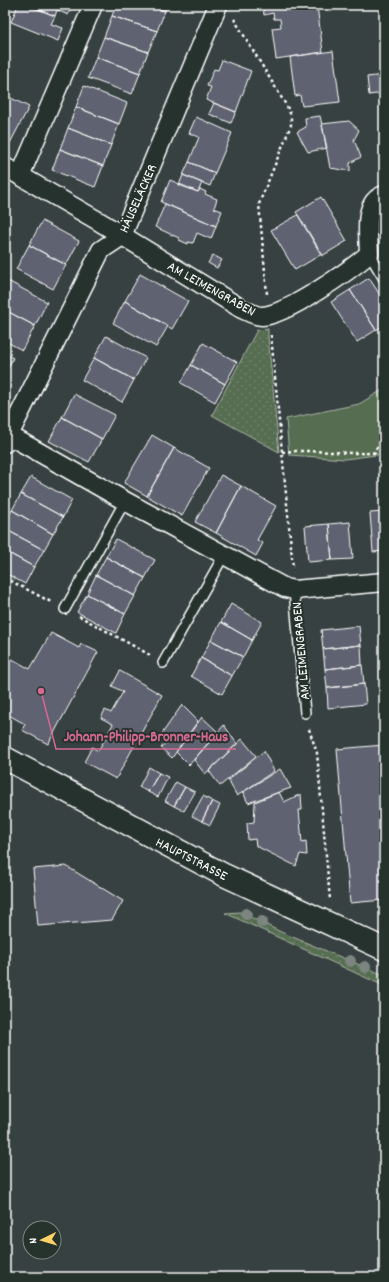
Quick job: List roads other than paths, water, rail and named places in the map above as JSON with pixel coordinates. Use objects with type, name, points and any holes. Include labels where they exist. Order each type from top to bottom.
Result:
[{"type":"street","points":[[12,171],[93,5]]},
{"type":"street","name":"HÄUSELÄCKER","points":[[6,437],[100,250],[122,236],[218,5]]},
{"type":"street","name":"AM LEIMENGRABEN","points":[[12,171],[253,315],[269,315],[295,303],[352,269],[369,254]]},
{"type":"street","points":[[369,254],[369,213],[373,203],[384,195]]},
{"type":"street","name":"AM LEIMENGRABEN","points":[[6,437],[285,588],[294,590],[384,582]]},
{"type":"street","name":"HAUPTSTRASSE","points":[[5,758],[222,874],[384,949]]},
{"type":"lane","points":[[369,254],[384,279]]},
{"type":"lane","points":[[65,609],[125,501]]},
{"type":"lane","points":[[163,663],[224,555]]},
{"type":"lane","name":"AM LEIMENGRABEN","points":[[294,590],[305,713]]},
{"type":"place","name":"Johann-Philipp-Bronner-Haus","points":[[41,691]]}]
